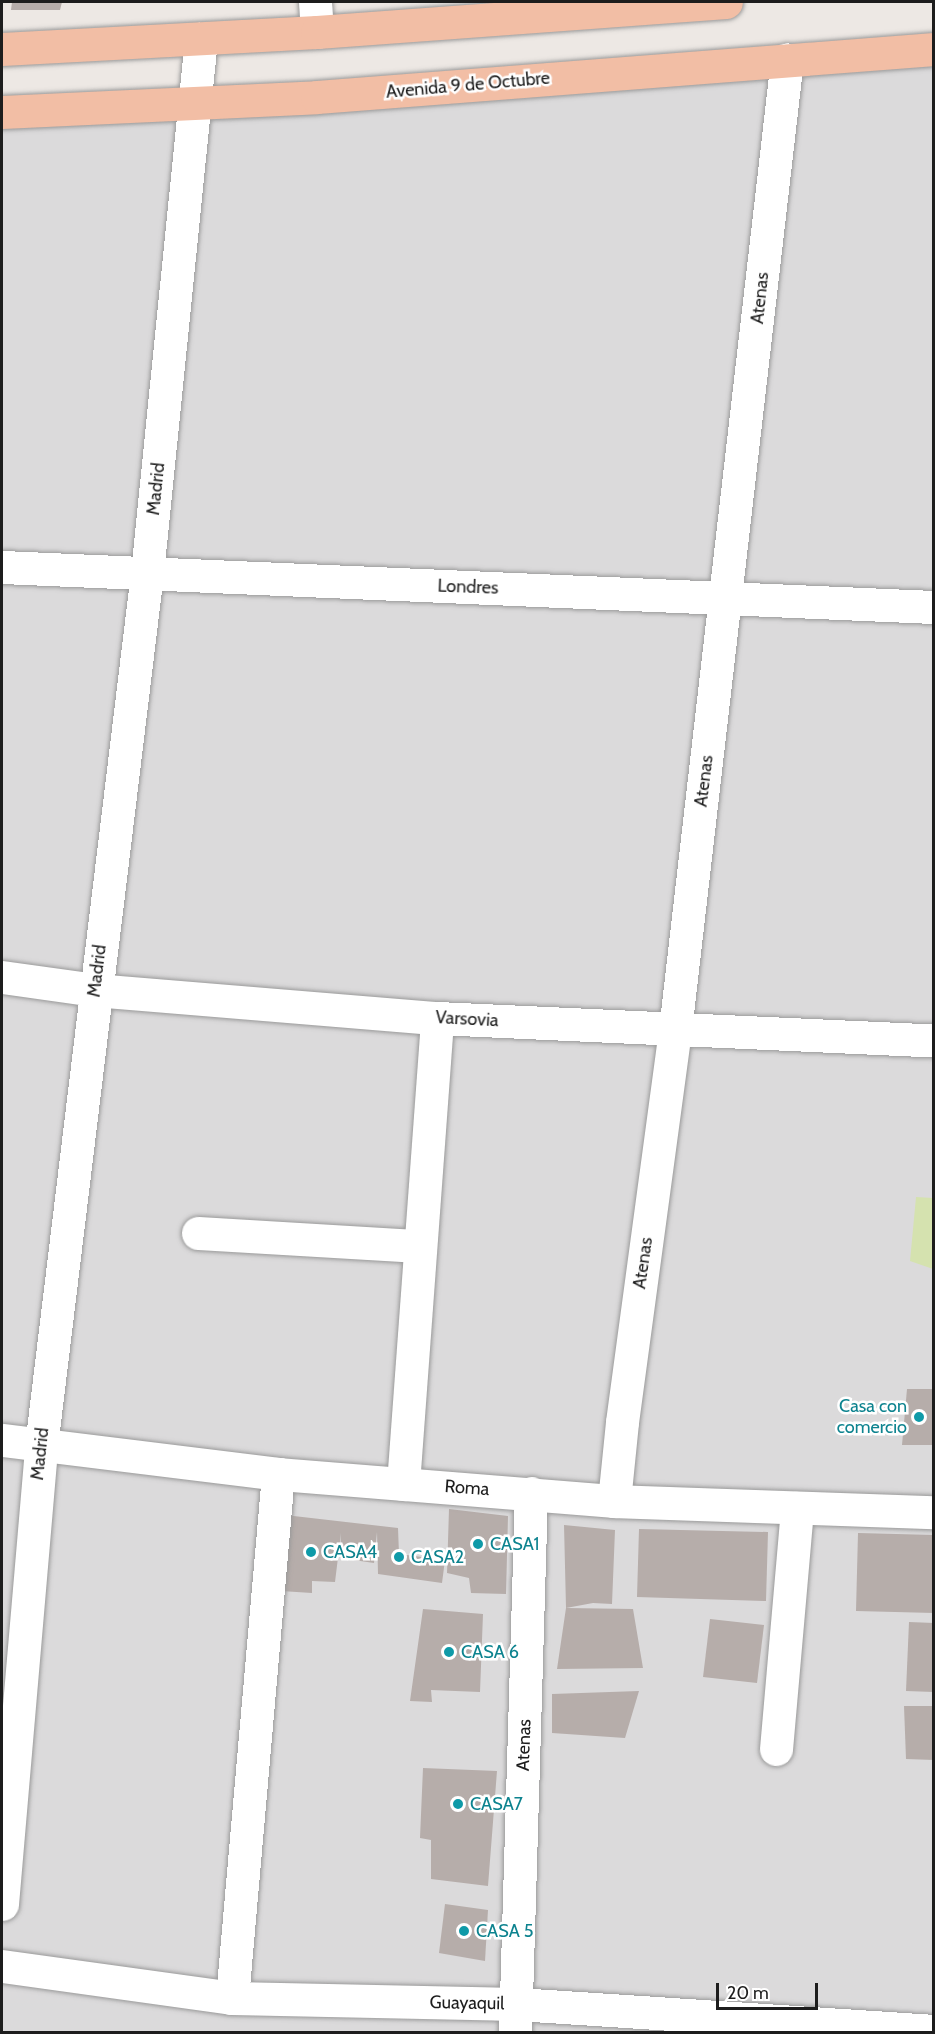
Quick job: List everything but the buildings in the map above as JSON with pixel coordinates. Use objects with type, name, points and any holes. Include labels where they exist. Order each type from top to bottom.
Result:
[{"type":"main road","points":[[2,49],[201,39],[316,17],[726,2]]},
{"type":"main road","name":"Avenida 9 de Octubre","points":[[2,112],[317,97],[933,49]]},
{"type":"street","name":"Madrid","points":[[2,1904],[40,1446],[94,990],[147,573],[201,39]]},
{"type":"street","name":"Atenas","points":[[614,1501],[621,1422],[675,1030],[787,59]]},
{"type":"street","name":"Londres","points":[[2,567],[933,607]]},
{"type":"street","name":"Varsovia","points":[[2,977],[94,990],[437,1018],[933,1041]]},
{"type":"street","points":[[403,1484],[437,1018]]},
{"type":"street","points":[[198,1233],[420,1246]]},
{"type":"street","name":"Roma","points":[[2,1440],[278,1474],[614,1501],[933,1512]]},
{"type":"street","points":[[232,1998],[278,1474]]},
{"type":"street","name":"Atenas","points":[[516,2018],[531,1493]]},
{"type":"street","points":[[776,1749],[797,1508]]},
{"type":"street","name":"Guayaquil","points":[[2,1966],[232,1998],[516,2018],[933,2031]]},
{"type":"shaded area","points":[[933,61],[933,2032],[2,2032],[2,127]]},
{"type":"green space","points":[[916,1197],[933,1198],[933,1269],[910,1261]]},
{"type":"place","name":"Casa con comercio","points":[[919,1417]]},
{"type":"place","name":"CASA1","points":[[478,1544]]},
{"type":"place","name":"CASA4","points":[[311,1552]]},
{"type":"place","name":"CASA2","points":[[399,1557]]},
{"type":"place","name":"CASA 6","points":[[449,1652]]},
{"type":"place","name":"CASA7","points":[[458,1804]]},
{"type":"place","name":"CASA 5","points":[[464,1931]]}]
